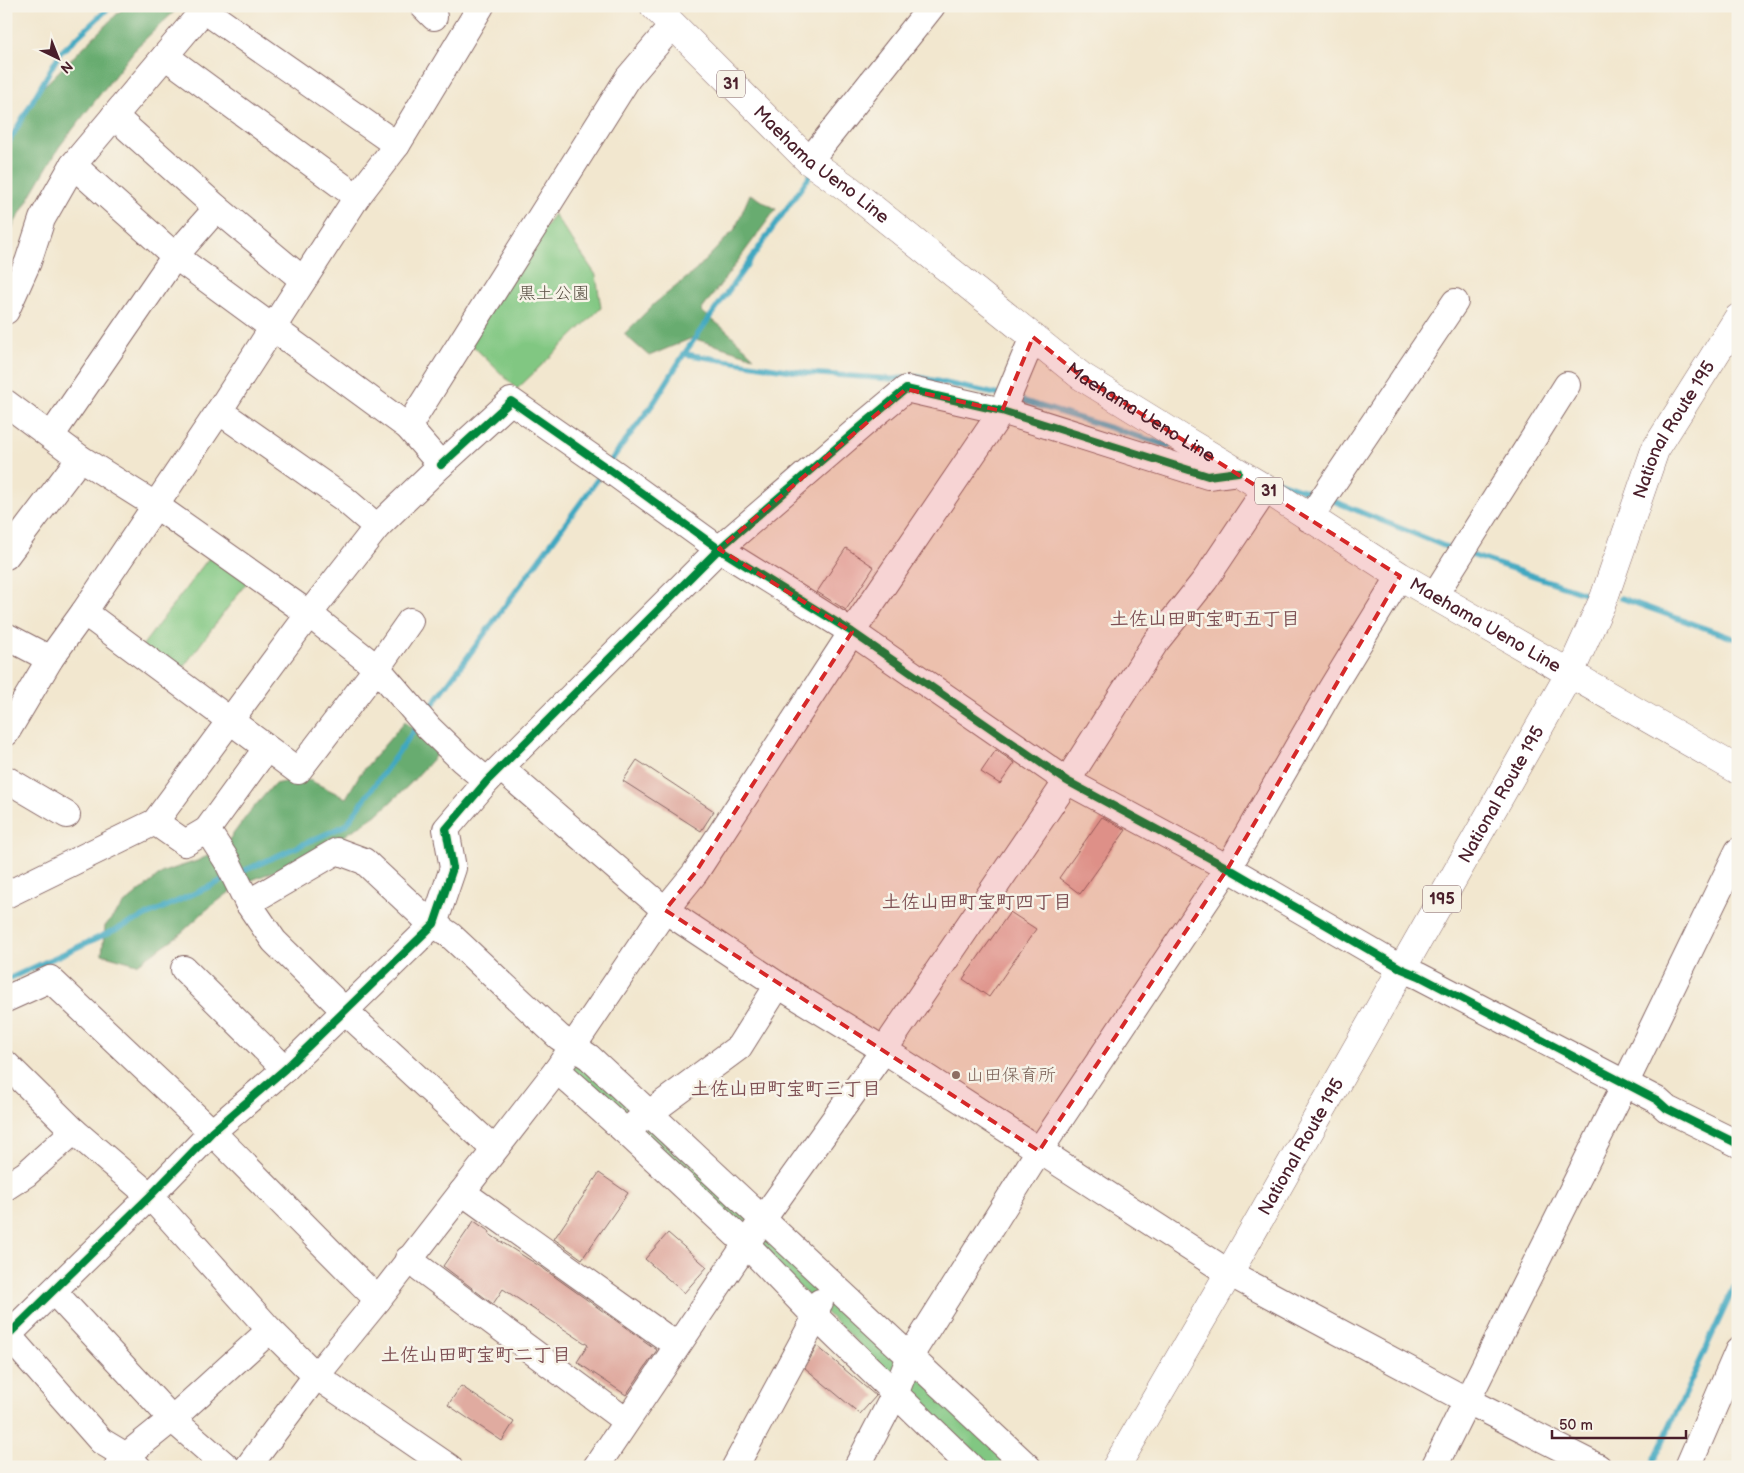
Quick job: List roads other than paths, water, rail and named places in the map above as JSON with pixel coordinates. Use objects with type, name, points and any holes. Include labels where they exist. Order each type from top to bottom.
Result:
[{"type":"main road","name":"Maehama Ueno Line","points":[[654,6],[818,167],[850,190],[1081,376],[1266,489],[1318,505],[1400,576],[1738,770]]},
{"type":"main road","name":"National Route 195","points":[[1116,1467],[1229,1273],[1570,673],[1604,598],[1655,450],[1738,318]]},
{"type":"street","points":[[6,733],[50,659],[155,506],[358,197],[397,144],[481,6]]},
{"type":"street","points":[[818,167],[932,6]]},
{"type":"street","points":[[6,311],[28,262],[42,219],[73,165],[206,8],[397,144]]},
{"type":"street","points":[[408,427],[628,78],[673,25]]},
{"type":"street","points":[[165,56],[358,197]]},
{"type":"street","points":[[114,116],[217,208],[303,280]]},
{"type":"street","points":[[73,165],[175,256],[408,427],[441,465]]},
{"type":"street","points":[[50,436],[175,256],[217,208]]},
{"type":"street","points":[[1318,505],[1455,302]]},
{"type":"street","points":[[248,1467],[316,1376],[378,1300],[556,1070],[665,910],[695,873],[1006,401],[1033,338]]},
{"type":"street","points":[[1434,596],[1567,386]]},
{"type":"street","points":[[270,1330],[172,1419],[127,1463],[101,1441],[7,1335],[54,1292],[212,1132],[284,1069],[434,924],[453,868],[446,829],[494,774],[719,549],[906,389],[1006,401],[1208,476],[1238,472]]},
{"type":"street","points":[[6,894],[155,822],[309,614],[377,527],[511,401],[719,549],[852,632],[1067,782],[1228,868],[1402,969],[1419,976],[1657,1100],[1667,1109],[1738,1144]]},
{"type":"street","points":[[6,403],[80,458],[155,506],[309,614],[376,668],[429,728],[462,760],[494,774],[665,910],[778,985],[884,1050],[1229,1273],[1466,1400],[1598,1467]]},
{"type":"street","points":[[218,411],[342,498],[377,527]]},
{"type":"street","points":[[6,556],[80,458]]},
{"type":"street","points":[[596,1467],[676,1345],[763,1219],[884,1050],[1067,782],[1154,643],[1205,580],[1266,489]]},
{"type":"street","points":[[858,1467],[896,1392],[910,1356],[1038,1151],[1228,868],[1331,689],[1400,576]]},
{"type":"street","points":[[84,612],[266,750],[298,771],[410,621]]},
{"type":"street","points":[[6,636],[50,659]]},
{"type":"street","points":[[155,822],[185,843],[208,830],[266,750]]},
{"type":"street","points":[[6,780],[68,815]]},
{"type":"street","points":[[208,830],[227,861],[248,903],[274,941],[344,1010],[494,1149]]},
{"type":"street","points":[[248,903],[337,851],[364,861],[434,924],[450,935],[559,1037],[589,1058],[1028,1467]]},
{"type":"street","points":[[1434,1467],[1738,851]]},
{"type":"street","points":[[184,969],[284,1069]]},
{"type":"street","points":[[6,999],[50,979],[212,1132],[378,1300]]},
{"type":"street","points":[[626,1132],[648,1113],[739,1047],[778,985]]},
{"type":"street","points":[[6,1064],[74,1131],[150,1196],[270,1330],[316,1376],[449,1467]]},
{"type":"street","points":[[556,1070],[626,1132],[746,1244],[816,1317],[896,1392],[971,1467]]},
{"type":"street","points":[[6,1187],[26,1174],[74,1131]]},
{"type":"street","points":[[462,1192],[676,1345]]},
{"type":"street","points":[[408,1259],[626,1421]]},
{"type":"street","points":[[735,1467],[816,1317],[818,1304],[833,1285]]},
{"type":"street","points":[[54,1292],[172,1419],[226,1467]]},
{"type":"street","points":[[1688,1467],[1738,1351]]},
{"type":"waterway","points":[[6,147],[60,53],[111,6]]},
{"type":"waterway","points":[[609,463],[655,401],[684,354],[813,171]]},
{"type":"waterway","points":[[684,354],[806,373],[892,379],[918,377],[1000,395]]},
{"type":"waterway","points":[[1014,398],[1169,446]]},
{"type":"waterway","points":[[425,715],[603,472]]},
{"type":"waterway","points":[[1274,480],[1317,495]]},
{"type":"waterway","points":[[1331,500],[1454,550]]},
{"type":"waterway","points":[[1468,554],[1587,594]]},
{"type":"waterway","points":[[1621,598],[1738,640]]},
{"type":"waterway","points":[[239,873],[346,825],[418,725]]},
{"type":"waterway","points":[[6,980],[228,878]]},
{"type":"waterway","points":[[1651,1467],[1738,1279]]},
{"type":"place","name":"山田保育所","points":[[956,1075]]},
{"type":"district","name":"土佐山田町宝町五丁目","points":[[1205,619]]},
{"type":"district","name":"土佐山田町宝町四丁目","points":[[977,902]]},
{"type":"district","name":"土佐山田町宝町三丁目","points":[[786,1089]]},
{"type":"district","name":"土佐山田町宝町二丁目","points":[[476,1355]]},
{"type":"park label","name":"黒土公園","points":[[554,293]]}]
